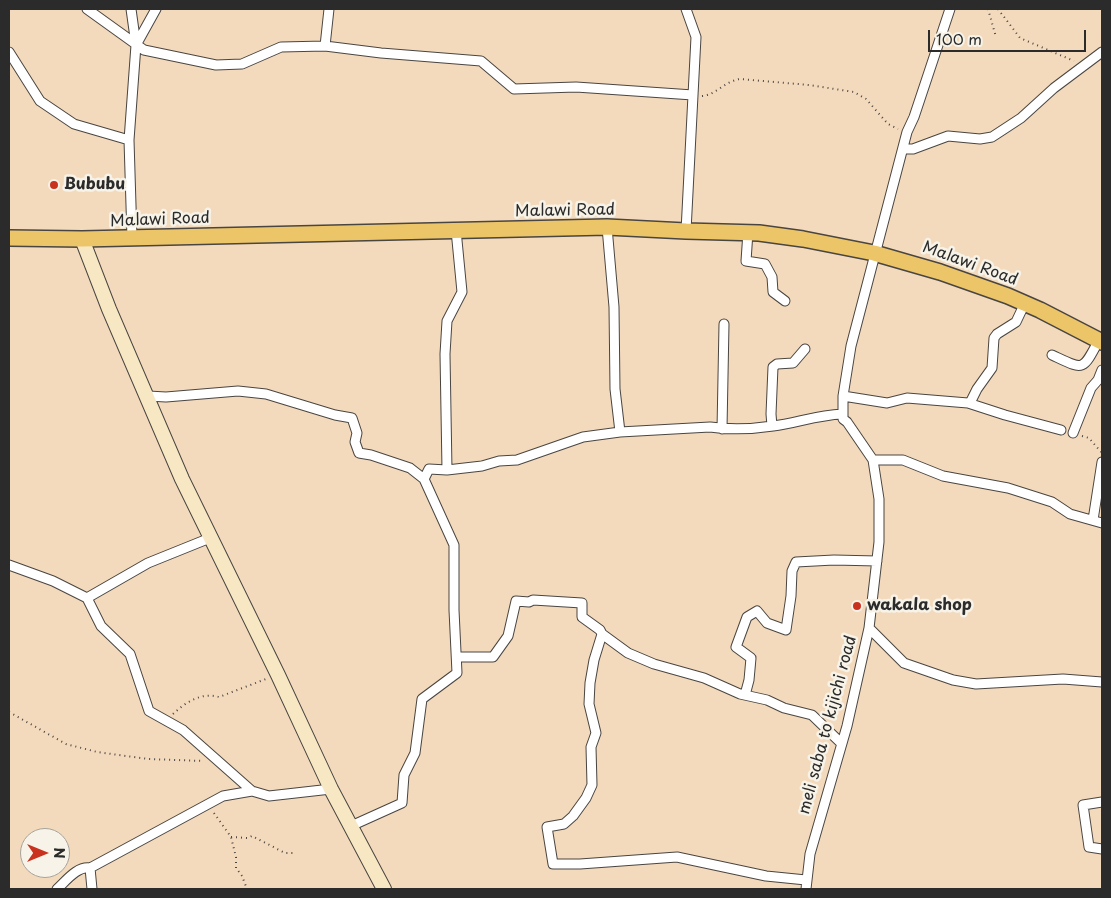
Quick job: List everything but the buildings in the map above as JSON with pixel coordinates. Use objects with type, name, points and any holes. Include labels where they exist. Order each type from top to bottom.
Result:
[{"type":"main road","name":"Malawi Road","points":[[9,238],[82,239],[607,227],[748,232],[795,237],[874,252],[932,269],[1025,303],[1101,341]]},
{"type":"street","points":[[86,9],[144,50],[216,65],[242,64],[281,47],[325,46],[381,53],[481,61],[514,89],[576,87],[693,95]]},
{"type":"street","points":[[130,9],[136,45],[129,140],[132,238]]},
{"type":"street","points":[[136,45],[156,9]]},
{"type":"street","points":[[325,46],[329,9]]},
{"type":"street","points":[[686,9],[696,37],[686,231]]},
{"type":"street","points":[[424,479],[429,469],[447,470],[482,466],[499,461],[518,460],[583,437],[620,432],[772,426],[817,416],[842,414],[843,396],[854,337],[863,306],[874,252],[904,149],[907,132],[914,117],[950,9]]},
{"type":"street","points":[[9,52],[40,101],[74,124],[129,140]]},
{"type":"street","points":[[904,149],[913,149],[948,136],[980,139],[992,137],[1021,118],[1083,65],[1102,52]]},
{"type":"street","points":[[607,227],[614,307],[615,389],[620,432]]},
{"type":"street","points":[[447,470],[445,354],[447,320],[462,292],[456,230]]},
{"type":"street","points":[[748,232],[746,261],[765,264],[772,277],[773,292],[785,301]]},
{"type":"street","points":[[82,239],[182,479],[278,674],[331,789],[384,889]]},
{"type":"street","points":[[970,403],[977,389],[992,368],[994,338],[1016,322],[1025,303]]},
{"type":"street","points":[[722,429],[724,324]]},
{"type":"street","points":[[1052,355],[1074,365],[1084,365],[1088,362],[1101,341]]},
{"type":"street","points":[[772,426],[773,367],[777,364],[793,363],[805,349]]},
{"type":"street","points":[[1073,432],[1091,388],[1098,380],[1102,370]]},
{"type":"street","points":[[148,396],[166,397],[238,391],[266,394],[335,415],[352,418],[357,433],[355,442],[359,453],[410,468],[424,479],[454,545],[454,610],[457,674],[422,699],[415,753],[404,775],[402,802],[351,826]]},
{"type":"street","points":[[843,396],[887,403],[907,398],[970,403],[1005,415],[1061,430]]},
{"type":"street","name":"meli saba to kijichi road","points":[[806,884],[810,854],[851,711],[869,628],[877,562],[880,522],[877,482],[873,460],[870,452],[848,422],[843,420],[842,414]]},
{"type":"street","points":[[873,460],[903,460],[943,476],[1008,488],[1052,502],[1070,514],[1102,524]]},
{"type":"street","points":[[1093,520],[1102,462]]},
{"type":"street","points":[[87,598],[148,563],[210,538]]},
{"type":"street","points":[[745,695],[749,680],[751,658],[736,647],[747,617],[757,611],[767,623],[786,630],[793,568],[796,562],[834,560],[877,562]]},
{"type":"street","points":[[9,566],[53,581],[87,598],[101,626],[130,654],[149,711],[183,730],[252,791],[269,796],[331,789]]},
{"type":"street","points":[[456,657],[493,657],[508,636],[516,601],[582,602],[582,617],[628,653],[654,664],[704,678],[745,695],[812,715],[841,743]]},
{"type":"street","points":[[869,628],[904,663],[953,680],[976,684],[1063,679],[1102,682]]},
{"type":"street","points":[[602,634],[594,660],[590,683],[589,704],[596,733],[591,747],[590,768],[592,785],[586,798],[573,816],[564,824],[547,827],[553,864],[580,864],[677,857],[806,884]]},
{"type":"street","points":[[57,889],[74,874],[85,868],[90,868],[224,796],[252,791]]},
{"type":"street","points":[[1102,802],[1084,805],[1089,847],[1102,849]]},
{"type":"street","points":[[90,868],[92,889]]},
{"type":"path","points":[[988,9],[996,37]]},
{"type":"path","points":[[998,9],[1020,38],[1083,65]]},
{"type":"path","points":[[693,95],[706,96],[730,82],[740,79],[809,85],[845,91],[861,95],[888,124],[907,132]]},
{"type":"path","points":[[1073,432],[1089,438],[1101,452],[1102,456]]},
{"type":"path","points":[[166,720],[190,700],[212,695],[219,697],[278,674]]},
{"type":"path","points":[[9,712],[66,744],[97,752],[148,759],[219,761]]},
{"type":"path","points":[[209,804],[220,824],[231,837],[236,857],[236,868],[242,876],[246,889]]},
{"type":"path","points":[[231,837],[248,838],[252,836],[285,853],[294,853]]},
{"type":"place","name":"Bububu","points":[[54,185]]},
{"type":"place","name":"wakala shop","points":[[857,606]]}]
